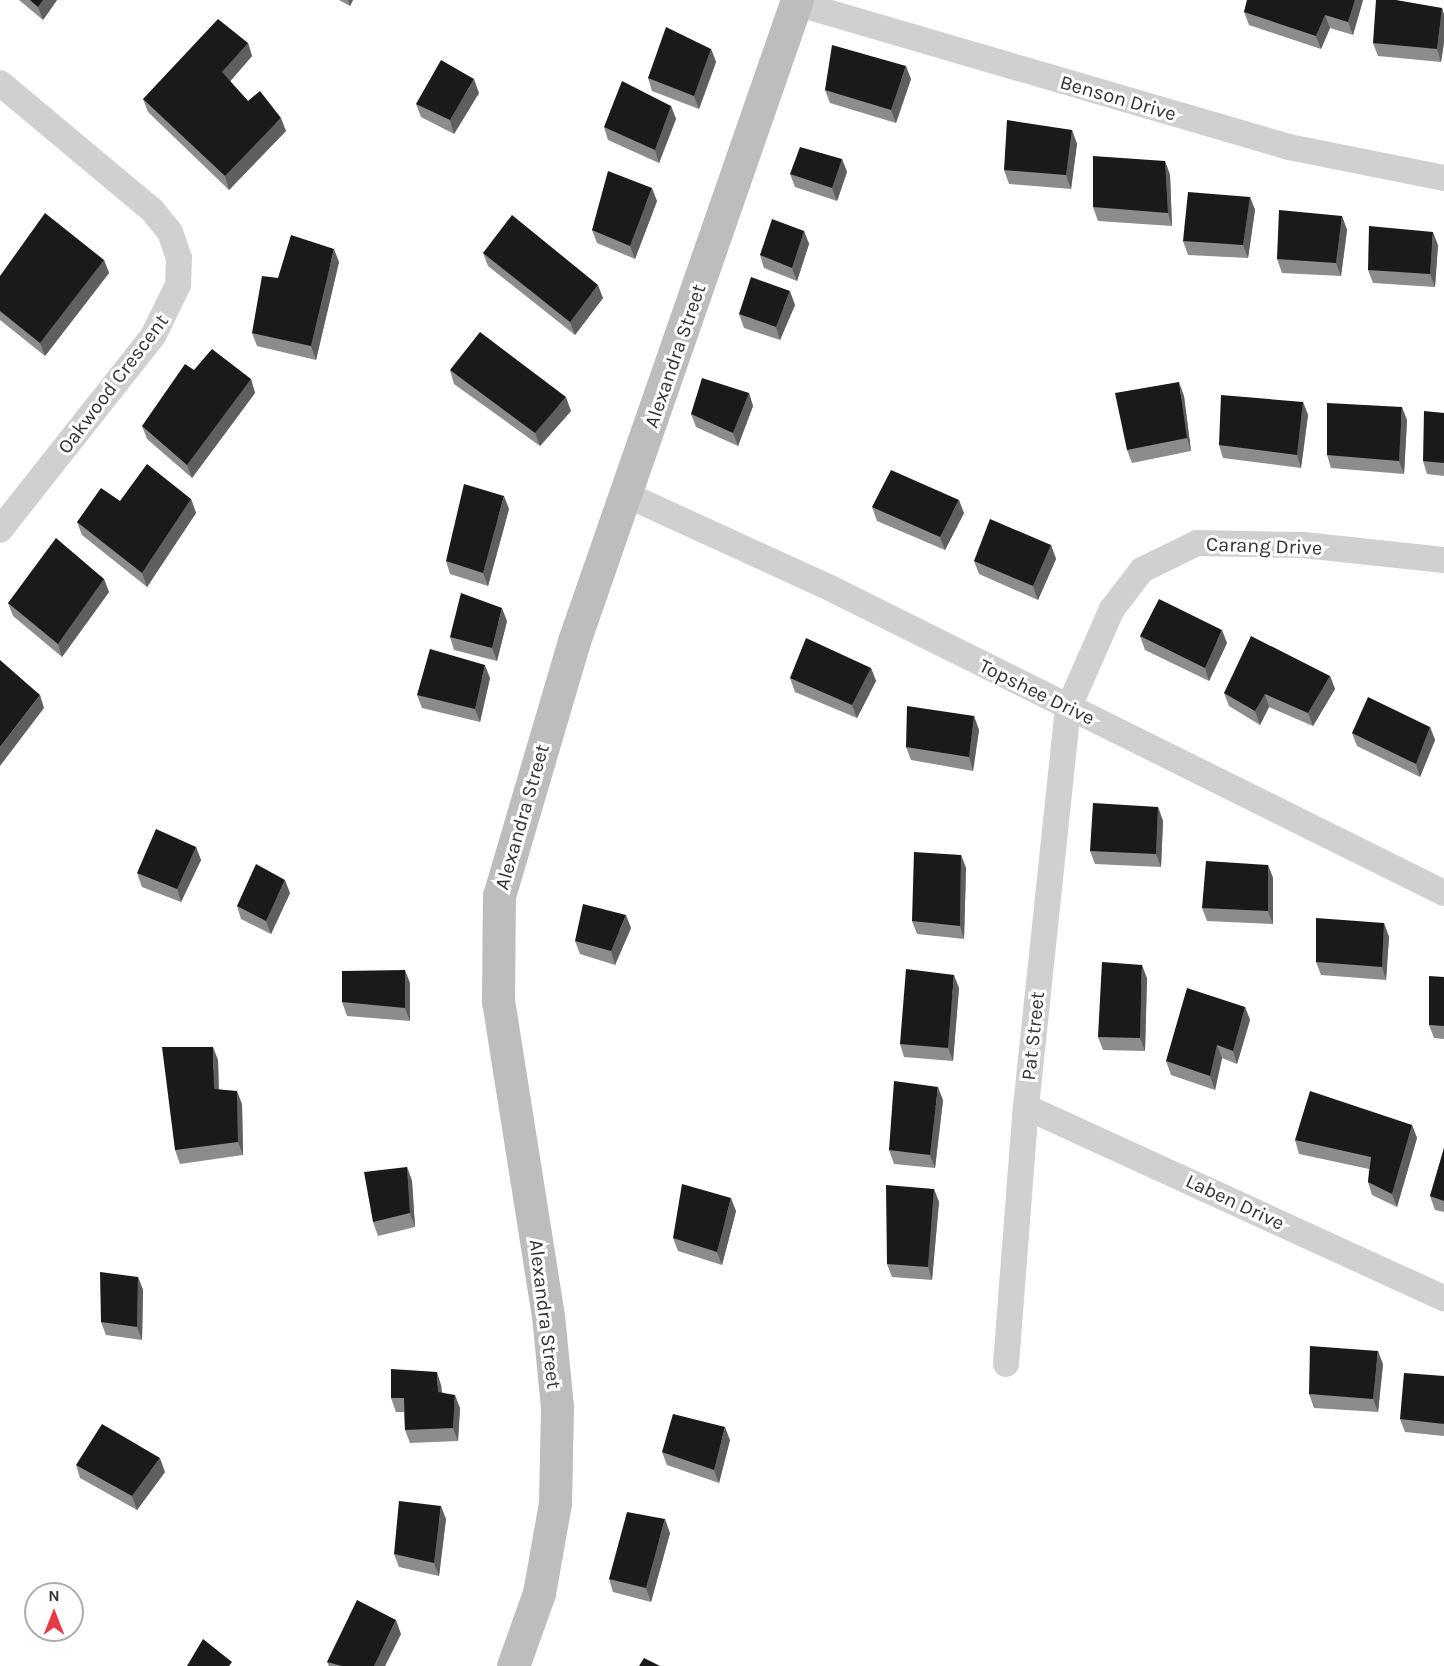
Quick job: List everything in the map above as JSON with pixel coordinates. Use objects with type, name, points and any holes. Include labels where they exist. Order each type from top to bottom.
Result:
[{"type":"main road","name":"Alexandra Street","points":[[513,1666],[539,1593],[555,1503],[556,1407],[548,1316],[498,1002],[499,896],[574,640],[627,495],[797,2]]},
{"type":"street","name":"Benson Drive","points":[[797,2],[1288,147],[1444,178]]},
{"type":"street","name":"Oakwood Crescent","points":[[0,83],[152,210],[170,232],[179,258],[178,285],[153,336],[0,530]]},
{"type":"street","name":"Topshee Drive","points":[[627,495],[832,589],[1068,709],[1444,893]]},
{"type":"street","name":"Carang Drive","points":[[1068,709],[1121,592],[1147,566],[1184,546],[1243,542],[1444,560]]},
{"type":"street","name":"Pat Street","points":[[1006,1364],[1026,1107],[1068,709]]},
{"type":"street","name":"Laben Drive","points":[[1026,1107],[1444,1298]]},
{"type":"building","points":[[30,0],[43,0],[38,7]]},
{"type":"building","points":[[1247,0],[1355,0],[1348,22],[1325,15],[1316,36],[1244,12]]},
{"type":"building","points":[[1376,0],[1396,0],[1442,8],[1437,49],[1373,43]]},
{"type":"building","points":[[218,19],[248,43],[222,72],[248,101],[260,91],[281,118],[225,176],[143,99]]},
{"type":"building","points":[[666,27],[711,49],[694,96],[648,78]]},
{"type":"building","points":[[832,45],[906,66],[891,110],[825,90]]},
{"type":"building","points":[[441,60],[474,79],[450,120],[416,104]]},
{"type":"building","points":[[622,81],[671,106],[655,150],[604,127]]},
{"type":"building","points":[[1007,120],[1072,130],[1066,175],[1004,170]]},
{"type":"building","points":[[800,147],[842,159],[832,188],[790,174]]},
{"type":"building","points":[[1093,156],[1165,161],[1168,213],[1093,207]]},
{"type":"building","points":[[608,171],[652,188],[630,246],[592,230]]},
{"type":"building","points":[[1188,192],[1250,197],[1243,245],[1183,241]]},
{"type":"building","points":[[1279,210],[1342,216],[1336,263],[1277,259]]},
{"type":"building","points":[[45,213],[104,260],[40,343],[0,311],[0,276]]},
{"type":"building","points":[[512,215],[598,285],[570,322],[483,253]]},
{"type":"building","points":[[772,219],[804,231],[792,268],[760,255]]},
{"type":"building","points":[[1369,226],[1433,232],[1430,274],[1368,270]]},
{"type":"building","points":[[291,235],[334,249],[311,346],[252,333],[262,276],[278,278]]},
{"type":"building","points":[[751,277],[790,291],[776,327],[739,314]]},
{"type":"building","points":[[480,332],[566,397],[535,433],[450,370]]},
{"type":"building","points":[[212,349],[251,379],[187,465],[142,426],[185,364],[194,370]]},
{"type":"building","points":[[702,378],[749,393],[733,433],[691,414]]},
{"type":"building","points":[[1179,382],[1187,438],[1127,450],[1115,393]]},
{"type":"building","points":[[1221,395],[1303,402],[1297,455],[1219,445]]},
{"type":"building","points":[[1327,403],[1402,407],[1399,461],[1327,455]]},
{"type":"building","points":[[1424,411],[1444,413],[1444,463],[1423,461]]},
{"type":"building","points":[[147,464],[191,499],[142,573],[77,522],[101,488],[120,501]]},
{"type":"building","points":[[891,470],[959,500],[940,537],[872,507]]},
{"type":"building","points":[[464,484],[504,496],[483,573],[446,561]]},
{"type":"building","points":[[990,519],[1051,545],[1033,586],[974,561]]},
{"type":"building","points":[[56,538],[104,579],[58,644],[8,603]]},
{"type":"building","points":[[461,593],[502,608],[492,648],[450,637]]},
{"type":"building","points":[[1159,599],[1222,630],[1205,668],[1140,636]]},
{"type":"building","points":[[1251,636],[1330,676],[1308,713],[1265,694],[1255,711],[1224,693]]},
{"type":"building","points":[[806,638],[871,668],[852,705],[790,678]]},
{"type":"building","points":[[430,649],[485,665],[475,709],[417,695]]},
{"type":"building","points":[[0,660],[40,695],[0,747]]},
{"type":"building","points":[[1368,697],[1430,727],[1416,764],[1352,733]]},
{"type":"building","points":[[907,706],[974,716],[969,757],[906,747]]},
{"type":"building","points":[[1093,803],[1158,807],[1156,854],[1090,851]]},
{"type":"building","points":[[156,829],[196,847],[177,889],[137,873]]},
{"type":"building","points":[[914,852],[961,855],[960,926],[912,921]]},
{"type":"building","points":[[1206,861],[1268,865],[1268,911],[1202,908]]},
{"type":"building","points":[[256,864],[285,880],[266,921],[237,906]]},
{"type":"building","points":[[583,904],[626,915],[611,951],[575,941]]},
{"type":"building","points":[[1316,918],[1384,923],[1382,967],[1316,962]]},
{"type":"building","points":[[1102,962],[1142,965],[1140,1038],[1098,1037]]},
{"type":"building","points":[[906,969],[954,975],[948,1048],[900,1044]]},
{"type":"building","points":[[405,970],[405,1008],[342,1002],[342,971]]},
{"type":"building","points":[[1429,976],[1444,977],[1444,1026],[1429,1025]]},
{"type":"building","points":[[1187,988],[1245,1007],[1233,1051],[1217,1045],[1210,1076],[1166,1061]]},
{"type":"building","points":[[162,1047],[213,1047],[214,1089],[237,1091],[238,1142],[175,1150]]},
{"type":"building","points":[[894,1081],[938,1087],[930,1155],[889,1150]]},
{"type":"building","points":[[1310,1091],[1412,1125],[1392,1194],[1368,1182],[1371,1157],[1295,1140]]},
{"type":"building","points":[[1444,1148],[1444,1201],[1430,1196]]},
{"type":"building","points":[[407,1167],[410,1213],[373,1222],[364,1172]]},
{"type":"building","points":[[682,1184],[731,1198],[717,1252],[673,1238]]},
{"type":"building","points":[[886,1185],[934,1189],[928,1267],[887,1264]]},
{"type":"building","points":[[100,1272],[138,1277],[137,1327],[101,1322]]},
{"type":"building","points":[[1310,1346],[1378,1351],[1373,1399],[1309,1394]]},
{"type":"building","points":[[391,1369],[437,1372],[438,1392],[455,1395],[453,1428],[405,1430],[404,1398],[391,1398]]},
{"type":"building","points":[[1404,1373],[1444,1376],[1444,1424],[1400,1419]]},
{"type":"building","points":[[673,1414],[725,1427],[714,1470],[662,1452]]},
{"type":"building","points":[[102,1424],[160,1458],[132,1496],[76,1465]]},
{"type":"building","points":[[399,1501],[441,1506],[434,1563],[394,1554]]},
{"type":"building","points":[[627,1512],[665,1519],[646,1588],[609,1579]]},
{"type":"building","points":[[357,1600],[396,1620],[374,1666],[342,1666],[327,1662]]},
{"type":"building","points":[[203,1639],[232,1662],[229,1666],[187,1666]]},
{"type":"building","points":[[644,1658],[660,1666],[639,1666]]}]
